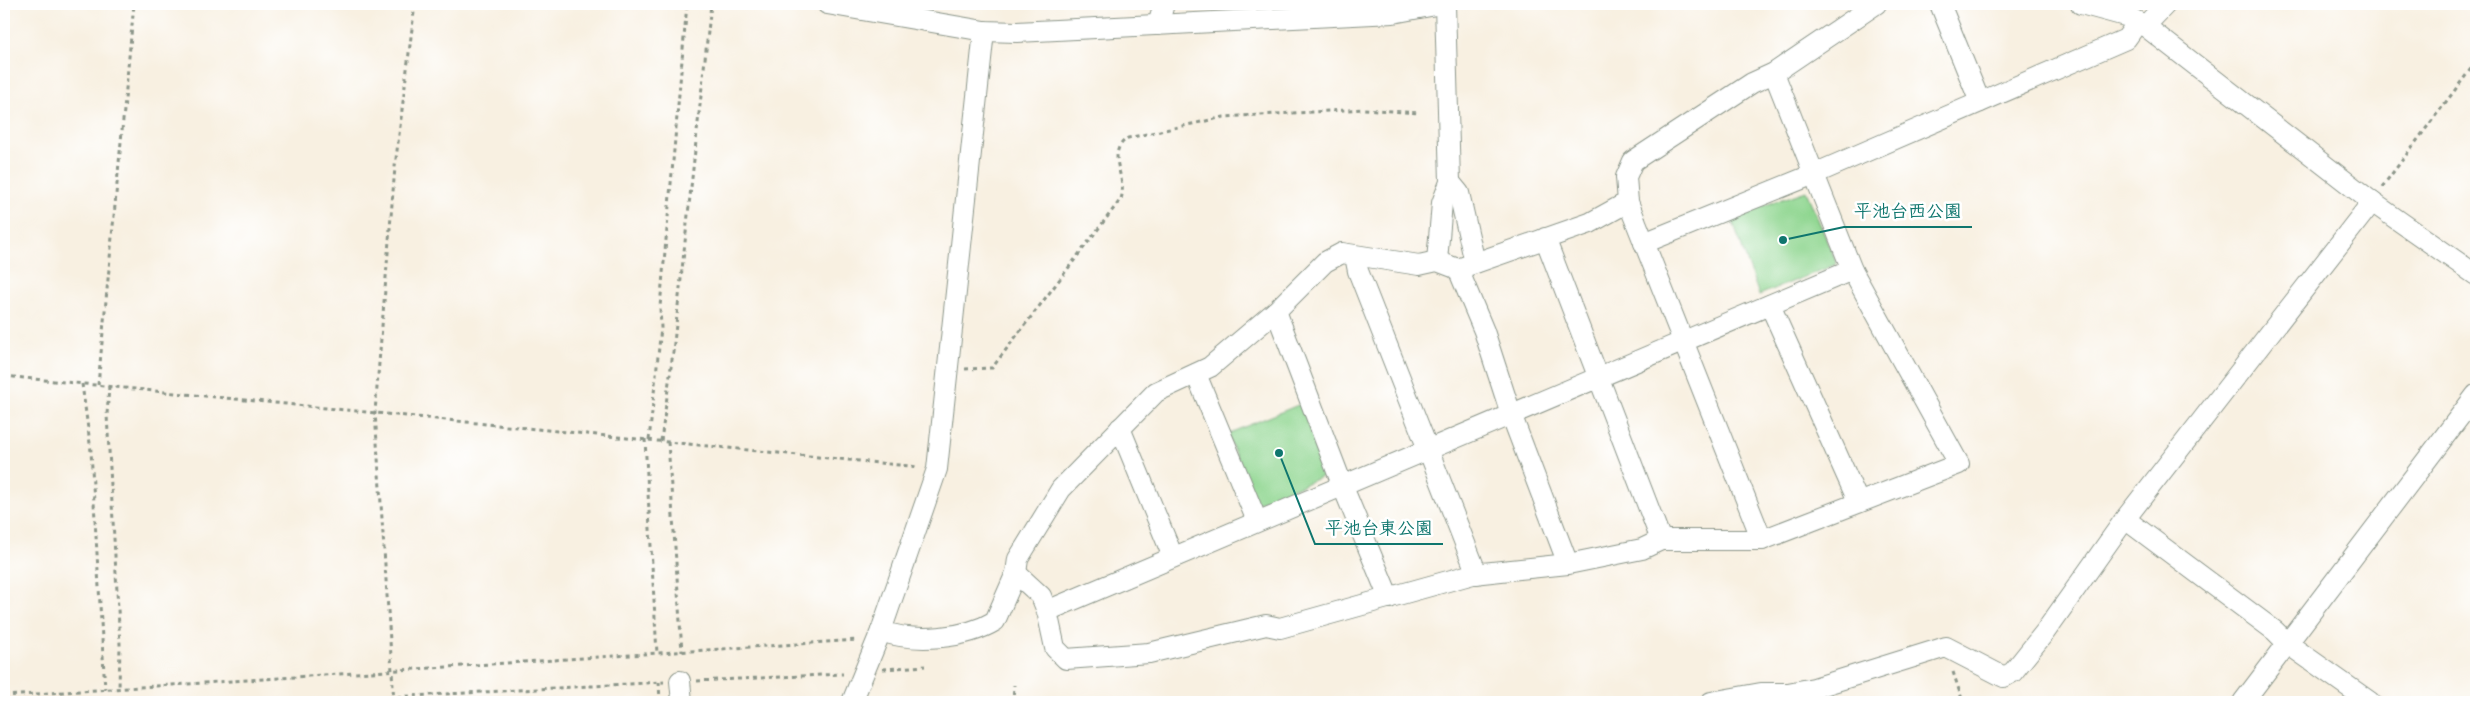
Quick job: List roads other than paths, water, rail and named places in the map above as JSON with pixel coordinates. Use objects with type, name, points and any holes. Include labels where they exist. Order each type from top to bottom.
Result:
[{"type":"street","points":[[827,4],[984,32],[1017,32],[1393,12],[1443,4],[1450,182],[1442,204],[1437,261]]},
{"type":"street","points":[[1158,25],[1164,4]]},
{"type":"street","points":[[1762,540],[1628,202],[1626,177],[1633,161],[1752,83],[1774,74],[1876,4]]},
{"type":"street","points":[[1940,4],[1980,102]]},
{"type":"street","points":[[2081,4],[2142,24],[2372,202],[2476,275]]},
{"type":"street","points":[[1644,243],[1814,174],[2126,39],[2166,4]]},
{"type":"street","points":[[852,702],[879,637],[937,469],[984,32]]},
{"type":"street","points":[[1016,573],[1041,596],[1047,611],[1055,648],[1066,659],[1149,652],[1266,624],[1280,628],[1477,574],[1568,564],[1642,549],[1661,540],[1762,540],[1858,501],[1959,464],[1852,270],[1774,74]]},
{"type":"street","points":[[1450,182],[1459,193],[1466,266],[1484,331],[1511,414],[1568,564]]},
{"type":"street","points":[[879,637],[954,637],[995,621],[1016,573],[1018,559],[1062,489],[1156,392],[1210,367],[1276,311],[1325,262],[1342,253],[1419,265],[1437,261],[1466,266],[1590,223],[1628,202]]},
{"type":"street","points":[[1711,702],[1761,693],[1788,693],[1814,688],[1946,647],[2004,677],[2013,672],[2045,632],[2125,518],[2372,202]]},
{"type":"street","points":[[1545,238],[1661,540]]},
{"type":"street","points":[[1355,256],[1358,271],[1477,574]]},
{"type":"street","points":[[1047,611],[1852,270]]},
{"type":"street","points":[[1770,305],[1858,501]]},
{"type":"street","points":[[1276,311],[1343,487],[1388,598]]},
{"type":"street","points":[[1196,374],[1256,521]]},
{"type":"street","points":[[2243,702],[2476,395]]},
{"type":"street","points":[[1120,428],[1173,557]]},
{"type":"street","points":[[2125,518],[2275,631],[2288,644],[2370,702]]},
{"type":"street","points":[[680,681],[682,702]]},
{"type":"place","name":"平池台西公園","points":[[1783,240]]},
{"type":"place","name":"平池台東公園","points":[[1279,453]]}]
